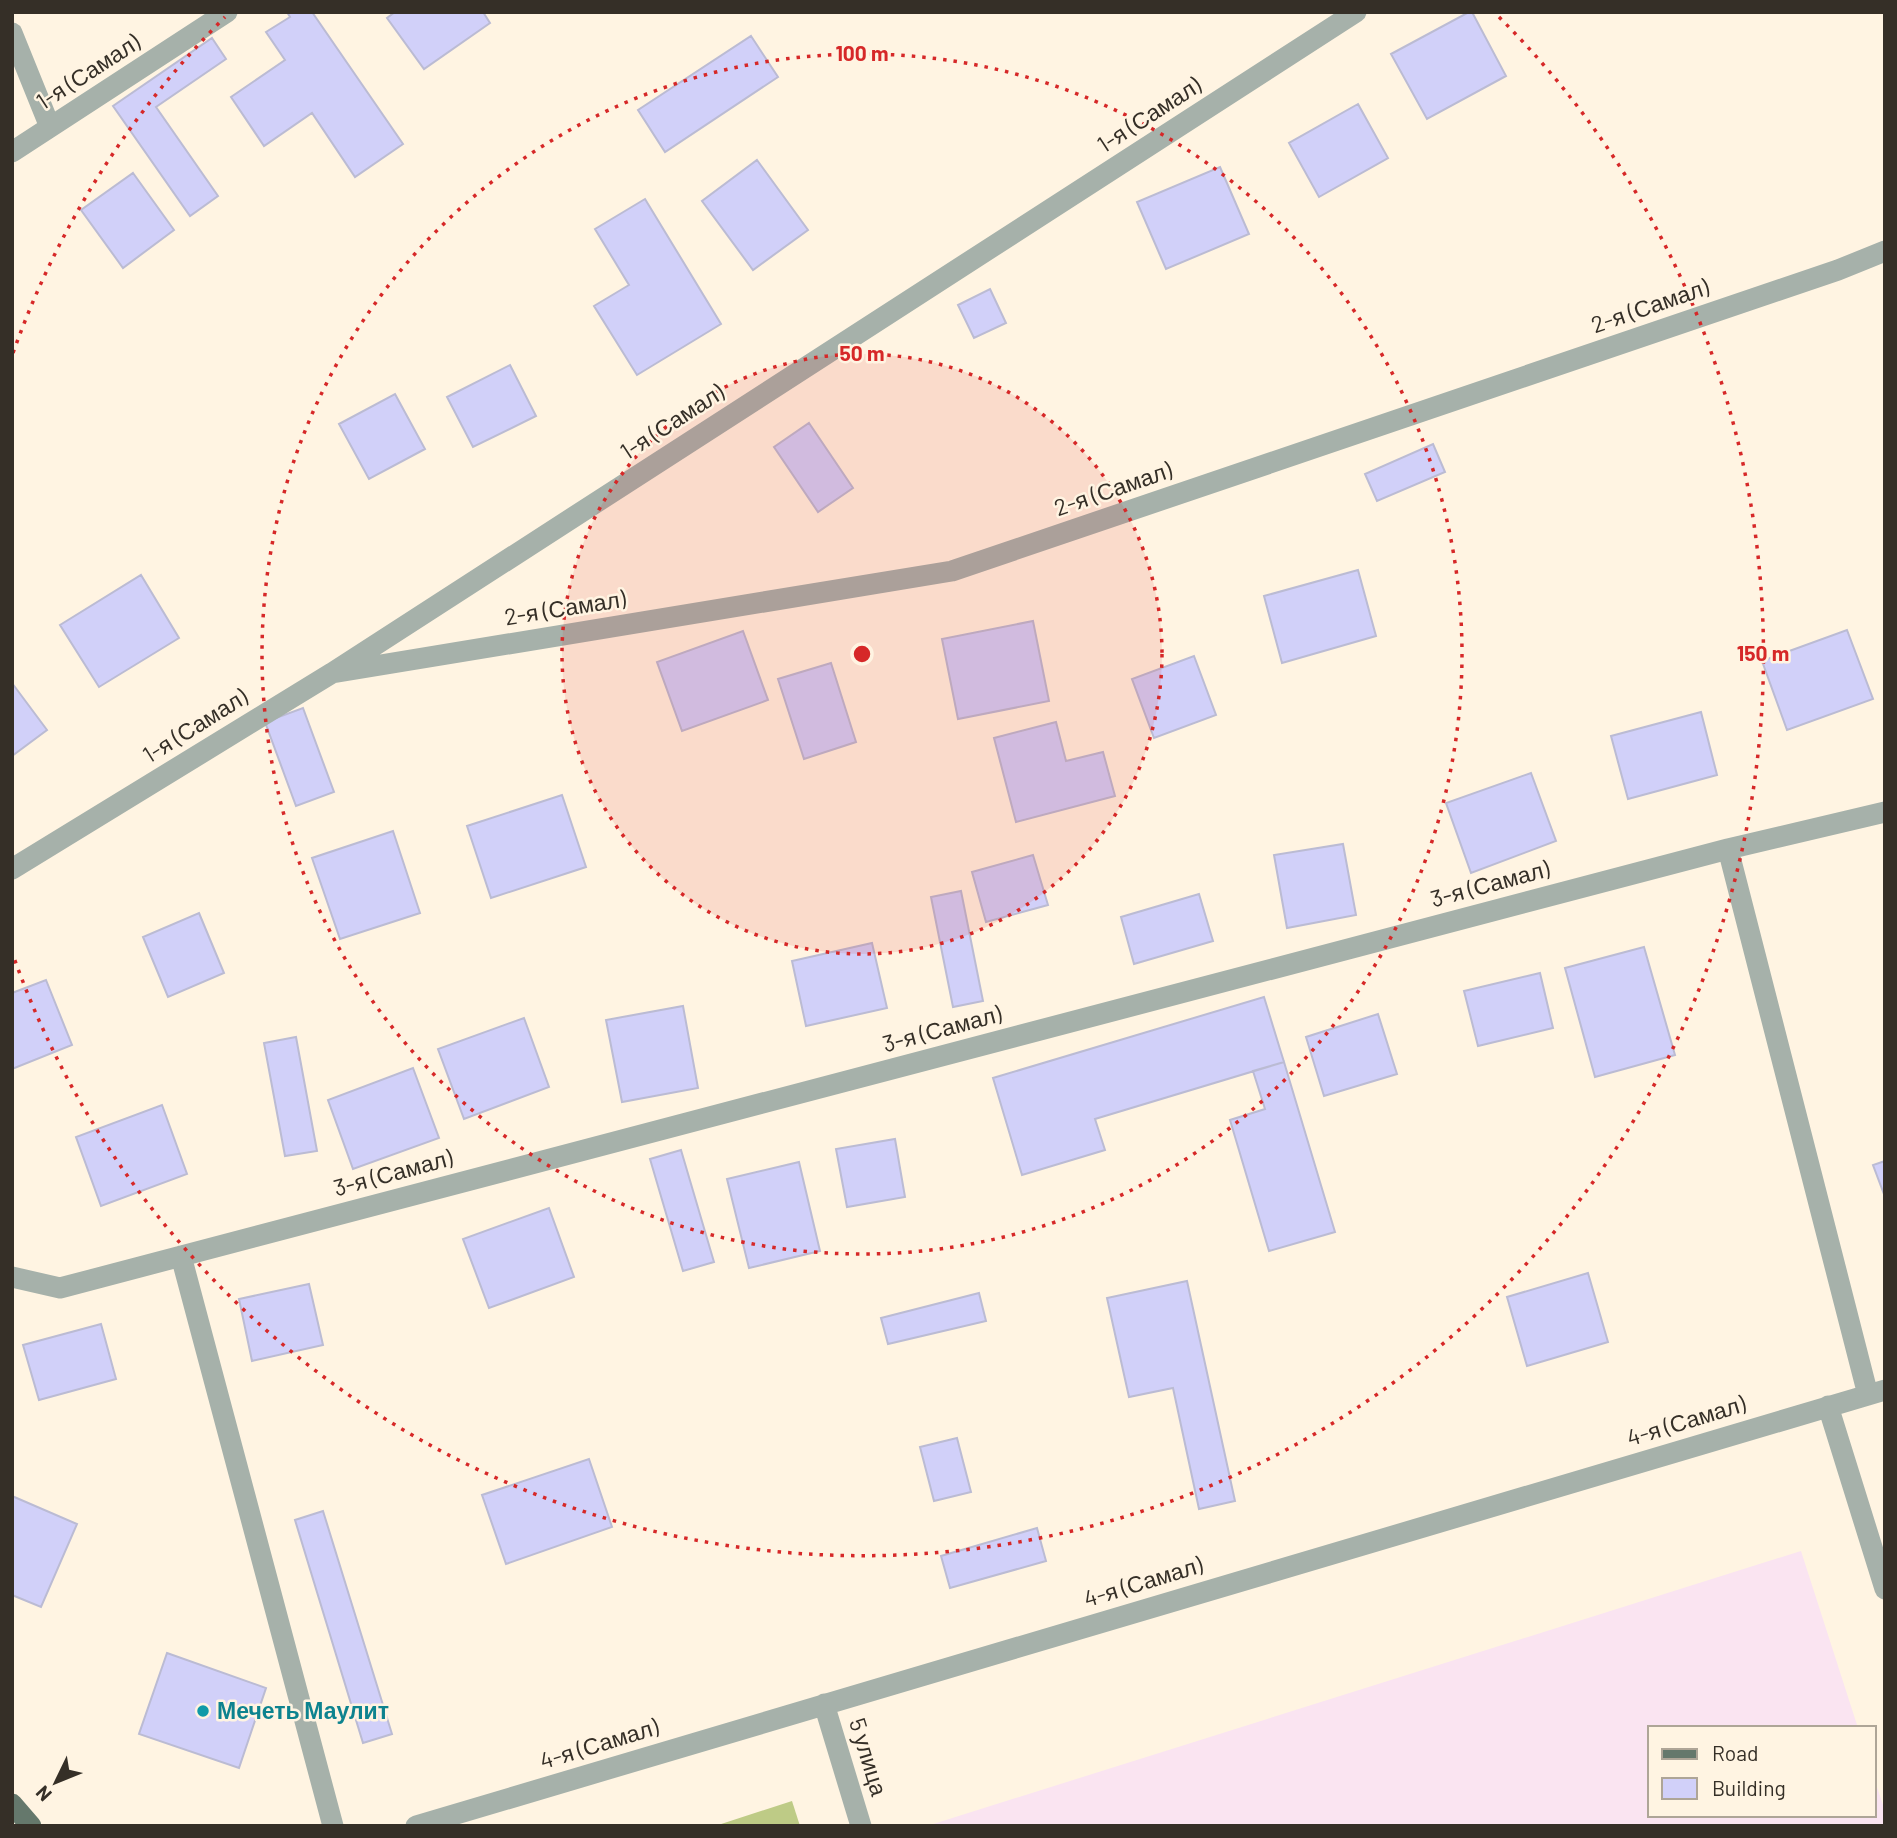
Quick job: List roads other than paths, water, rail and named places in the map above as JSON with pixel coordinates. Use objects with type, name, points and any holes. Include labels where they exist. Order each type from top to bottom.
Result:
[{"type":"main road","points":[[12,1804],[31,1826]]},
{"type":"street","name":"1-я (Самал)","points":[[12,152],[227,12]]},
{"type":"street","name":"1-я (Самал)","points":[[12,869],[332,673],[1356,12]]},
{"type":"street","points":[[12,33],[50,127]]},
{"type":"street","name":"2-я (Самал)","points":[[332,673],[952,571],[1838,270],[1885,251]]},
{"type":"street","name":"3-я (Самал)","points":[[12,1277],[60,1288],[1728,849],[1885,812]]},
{"type":"street","points":[[1728,849],[1876,1393]]},
{"type":"street","points":[[181,1256],[333,1826]]},
{"type":"street","name":"4-я (Самал)","points":[[416,1826],[1876,1393]]},
{"type":"street","points":[[1828,1406],[1885,1589]]},
{"type":"street","name":"5 улица","points":[[824,1704],[861,1826]]},
{"type":"place","name":"Мечеть Маулит","points":[[203,1711]]}]
